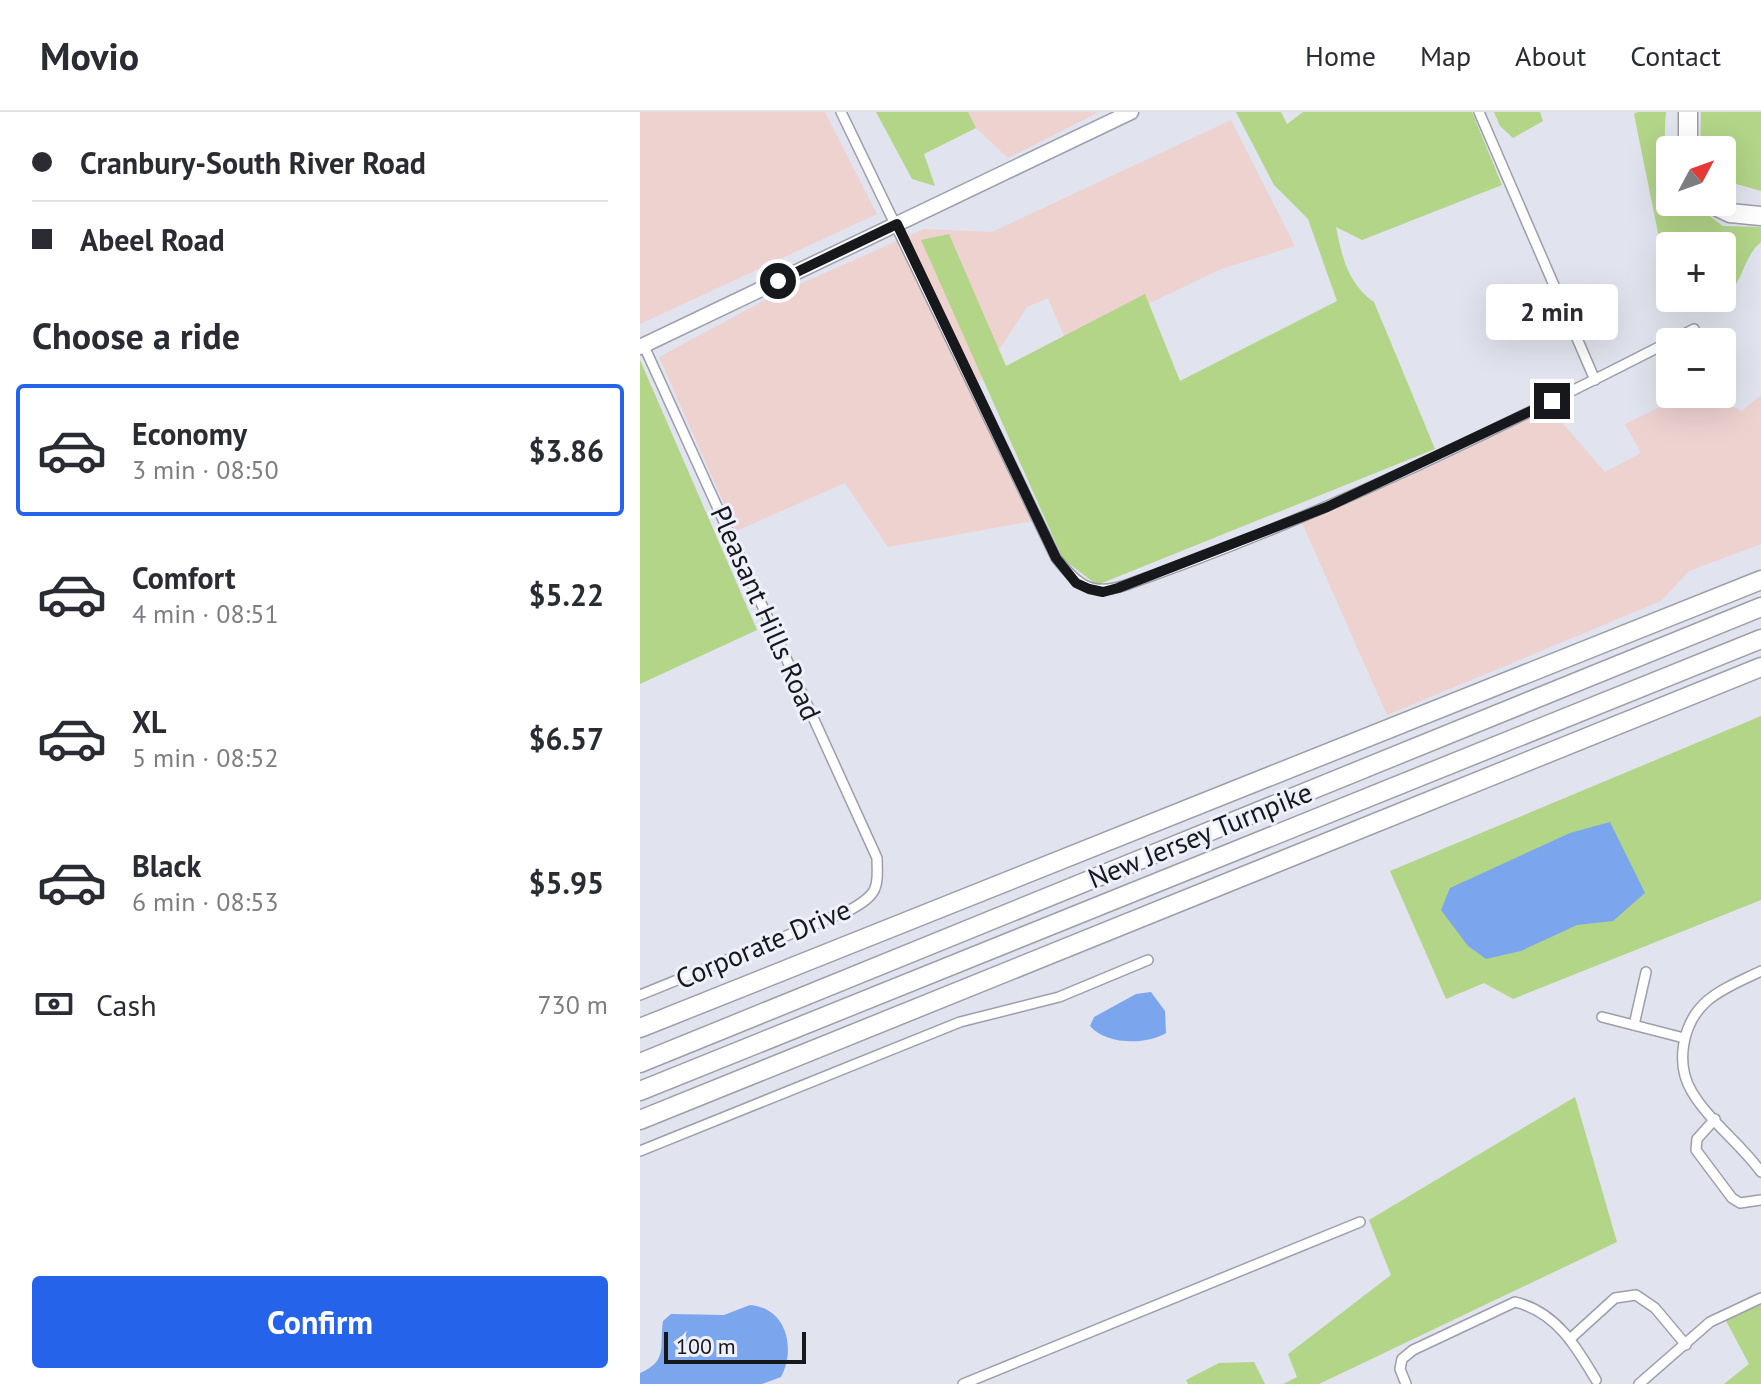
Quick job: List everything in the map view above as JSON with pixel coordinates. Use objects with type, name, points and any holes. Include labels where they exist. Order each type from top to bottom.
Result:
[{"type":"highway","points":[[1676,136],[1677,112]]},
{"type":"highway","points":[[1688,112],[1688,136]]},
{"type":"highway","points":[[1736,200],[1761,205]]},
{"type":"highway","points":[[1736,215],[1761,216]]},
{"type":"highway","name":"New Jersey Turnpike","points":[[640,1028],[1761,580]]},
{"type":"highway","name":"New Jersey Turnpike","points":[[640,1063],[1761,607]]},
{"type":"highway","name":"New Jersey Turnpike","points":[[640,1091],[1761,639]]},
{"type":"highway","name":"New Jersey Turnpike","points":[[640,1120],[1761,667]]},
{"type":"main road","points":[[642,346],[1131,112]]},
{"type":"street","points":[[841,112],[1056,558],[1076,583],[1089,589],[1103,592],[1137,581],[1327,507],[1656,349]]},
{"type":"street","points":[[1479,112],[1595,380]]},
{"type":"street","name":"Pleasant Hills Road","points":[[642,346],[877,858],[878,883]]},
{"type":"street","name":"Corporate Drive","points":[[640,995],[850,910],[874,893],[878,883]]},
{"type":"street","points":[[640,1151],[960,1022],[1059,997],[1148,960]]},
{"type":"street","points":[[1761,971],[1706,1002],[1692,1018],[1684,1038],[1686,1078],[1693,1093],[1761,1172]]},
{"type":"street","points":[[1634,1025],[1646,972]]},
{"type":"street","points":[[1602,1017],[1684,1038]]},
{"type":"street","points":[[1715,1119],[1697,1139],[1696,1150],[1732,1198],[1740,1203],[1761,1200]]},
{"type":"street","points":[[963,1384],[1360,1222]]},
{"type":"street","points":[[1571,1338],[1615,1298],[1636,1295],[1655,1308],[1686,1345]]},
{"type":"street","points":[[1639,1384],[1710,1322],[1761,1298]]},
{"type":"street","points":[[1406,1384],[1400,1369],[1402,1359],[1413,1350],[1515,1302],[1549,1318],[1571,1338],[1596,1380]]},
{"type":"shaded area","points":[[640,112],[825,112],[877,214],[640,324]]},
{"type":"shaded area","points":[[968,112],[1099,112],[1008,158],[976,128]]},
{"type":"shaded area","points":[[1231,120],[1295,246],[1221,269],[1067,343],[1048,298],[1027,307],[974,389],[1033,521],[888,547],[845,483],[736,531],[659,357],[773,296],[924,229],[992,232]]},
{"type":"shaded area","points":[[1761,395],[1761,544],[1689,571],[1661,601],[1387,715],[1299,516],[1546,404],[1605,472],[1641,453],[1625,424],[1658,408],[1736,408],[1742,411]]},
{"type":"green space","points":[[876,112],[968,112],[976,128],[924,154],[935,186],[912,179]]},
{"type":"green space","points":[[1236,112],[1281,112],[1287,124],[1303,112],[1472,112],[1502,185],[1362,240],[1336,227],[1352,278],[1374,302],[1435,449],[1097,585],[1063,559],[921,240],[949,234],[1006,366],[1145,294],[1180,381],[1337,301],[1308,219],[1274,185]]},
{"type":"green space","points":[[1494,112],[1540,112],[1543,121],[1513,138],[1500,126]]},
{"type":"green space","points":[[1666,112],[1665,136],[1656,136],[1656,216],[1710,216],[1723,226],[1761,227],[1761,242],[1736,284],[1736,232],[1658,232],[1634,114]]},
{"type":"green space","points":[[1701,112],[1761,112],[1761,191],[1736,184],[1736,136],[1700,136]]},
{"type":"green space","points":[[640,360],[757,630],[640,684]]},
{"type":"green space","points":[[1761,716],[1761,900],[1513,999],[1484,983],[1446,999],[1390,871]]},
{"type":"green space","points":[[1575,1097],[1617,1242],[1319,1384],[1283,1384],[1297,1377],[1288,1354],[1391,1275],[1369,1220]]},
{"type":"green space","points":[[1761,1299],[1761,1384],[1724,1384],[1749,1364],[1724,1317]]},
{"type":"green space","points":[[1254,1362],[1265,1384],[1188,1384],[1186,1380],[1219,1363]]},
{"type":"water","points":[[1610,822],[1645,893],[1613,921],[1577,925],[1521,951],[1486,959],[1468,946],[1441,910],[1450,888],[1570,833]]},
{"type":"water","points":[[1151,992],[1165,1011],[1166,1033],[1148,1040],[1126,1041],[1106,1037],[1090,1026],[1094,1017],[1136,994]]},
{"type":"water","points":[[750,1305],[773,1314],[785,1332],[788,1354],[781,1377],[762,1384],[640,1384],[640,1373],[659,1358],[663,1321],[671,1314],[724,1315]]},
{"type":"route","points":[[778,281],[897,224],[1056,558],[1076,583],[1103,592],[1159,574],[1327,507],[1552,401]]}]
